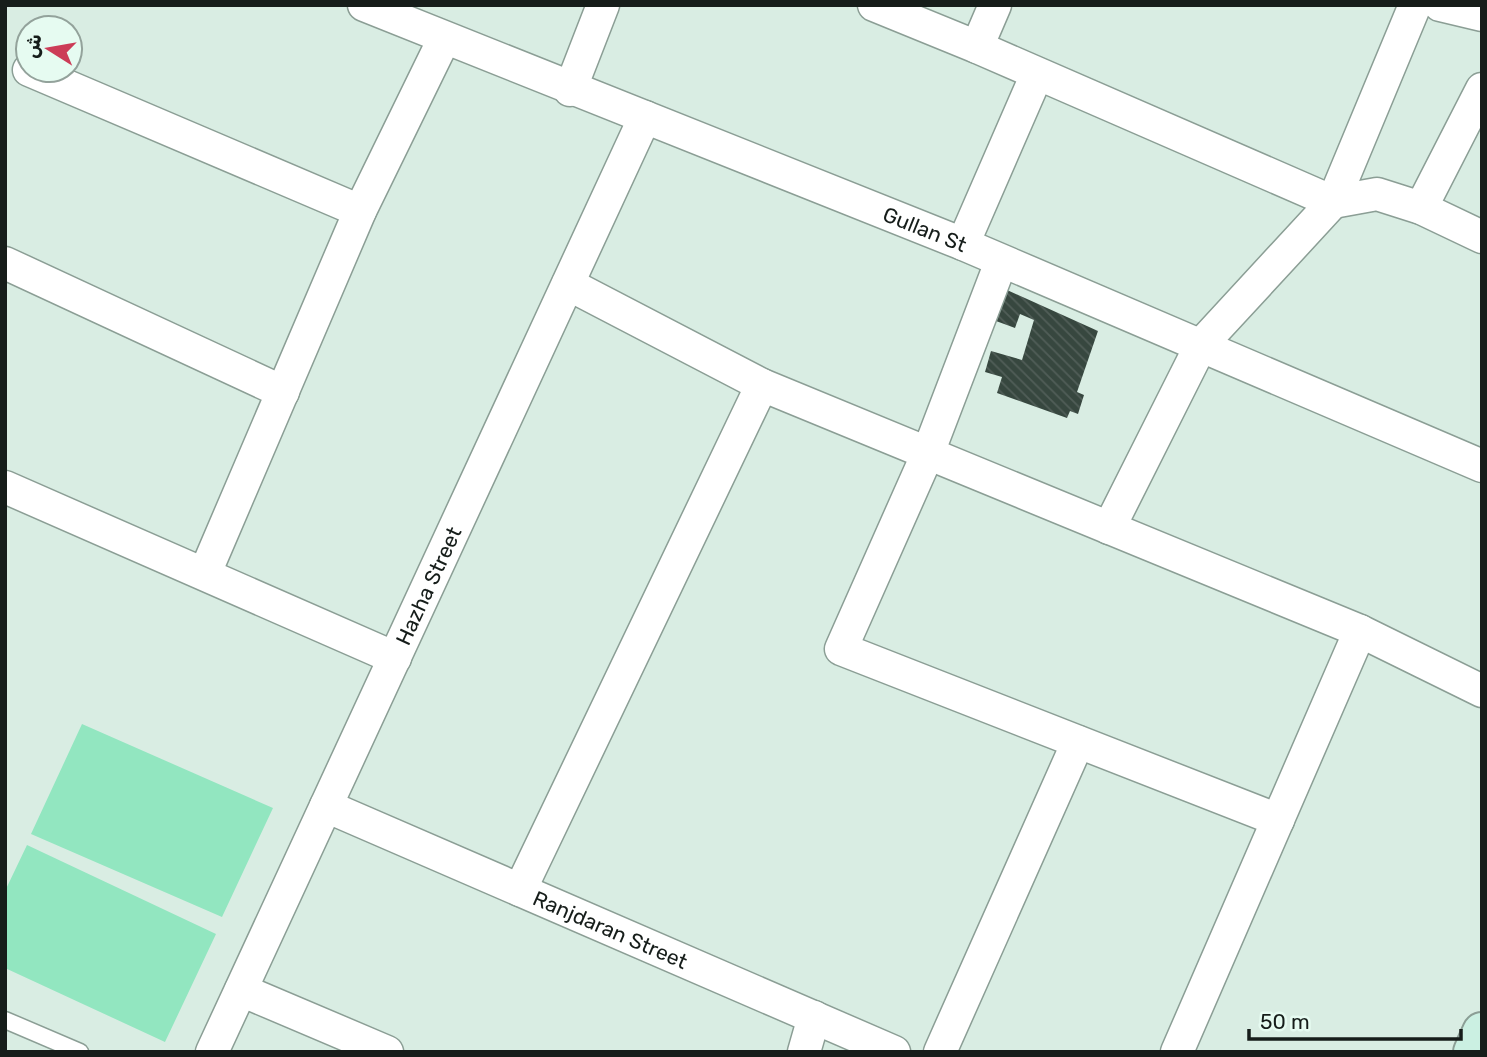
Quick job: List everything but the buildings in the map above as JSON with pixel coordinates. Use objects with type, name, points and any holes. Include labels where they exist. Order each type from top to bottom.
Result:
[{"type":"main road","points":[[1473,1052],[1482,1032]]},
{"type":"street","name":"Gullan St","points":[[364,5],[428,23],[570,90],[645,117],[962,244],[1482,466]]},
{"type":"street","points":[[570,90],[603,5]]},
{"type":"street","points":[[874,5],[1333,202],[1377,194],[1421,208],[1482,237]]},
{"type":"street","points":[[977,47],[996,5]]},
{"type":"street","points":[[1109,528],[1201,345],[1333,202],[1415,5]]},
{"type":"street","points":[[1440,5],[1482,15]]},
{"type":"street","points":[[205,573],[360,211],[428,23]]},
{"type":"street","points":[[962,244],[1037,74]]},
{"type":"street","points":[[61,84],[360,211]]},
{"type":"street","points":[[1421,208],[1482,89]]},
{"type":"street","name":"Hazha Street","points":[[212,1052],[645,117]]},
{"type":"street","points":[[1001,262],[928,453],[841,649],[1278,820]]},
{"type":"street","points":[[5,263],[282,392]]},
{"type":"street","points":[[568,284],[762,385],[1360,631],[1482,691]]},
{"type":"street","points":[[520,890],[762,385]]},
{"type":"street","points":[[5,487],[395,658]]},
{"type":"street","points":[[1177,1052],[1360,631]]},
{"type":"street","points":[[940,1052],[1078,742]]},
{"type":"street","name":"Ranjdaran Street","points":[[326,806],[894,1052]]},
{"type":"street","points":[[241,990],[387,1052]]},
{"type":"street","points":[[804,1052],[814,1017]]},
{"type":"lane","points":[[5,1020],[79,1052]]},
{"type":"green space","points":[[82,724],[273,808],[222,917],[31,834]]},
{"type":"green space","points":[[27,845],[216,934],[165,1042],[5,968],[5,891]]}]
